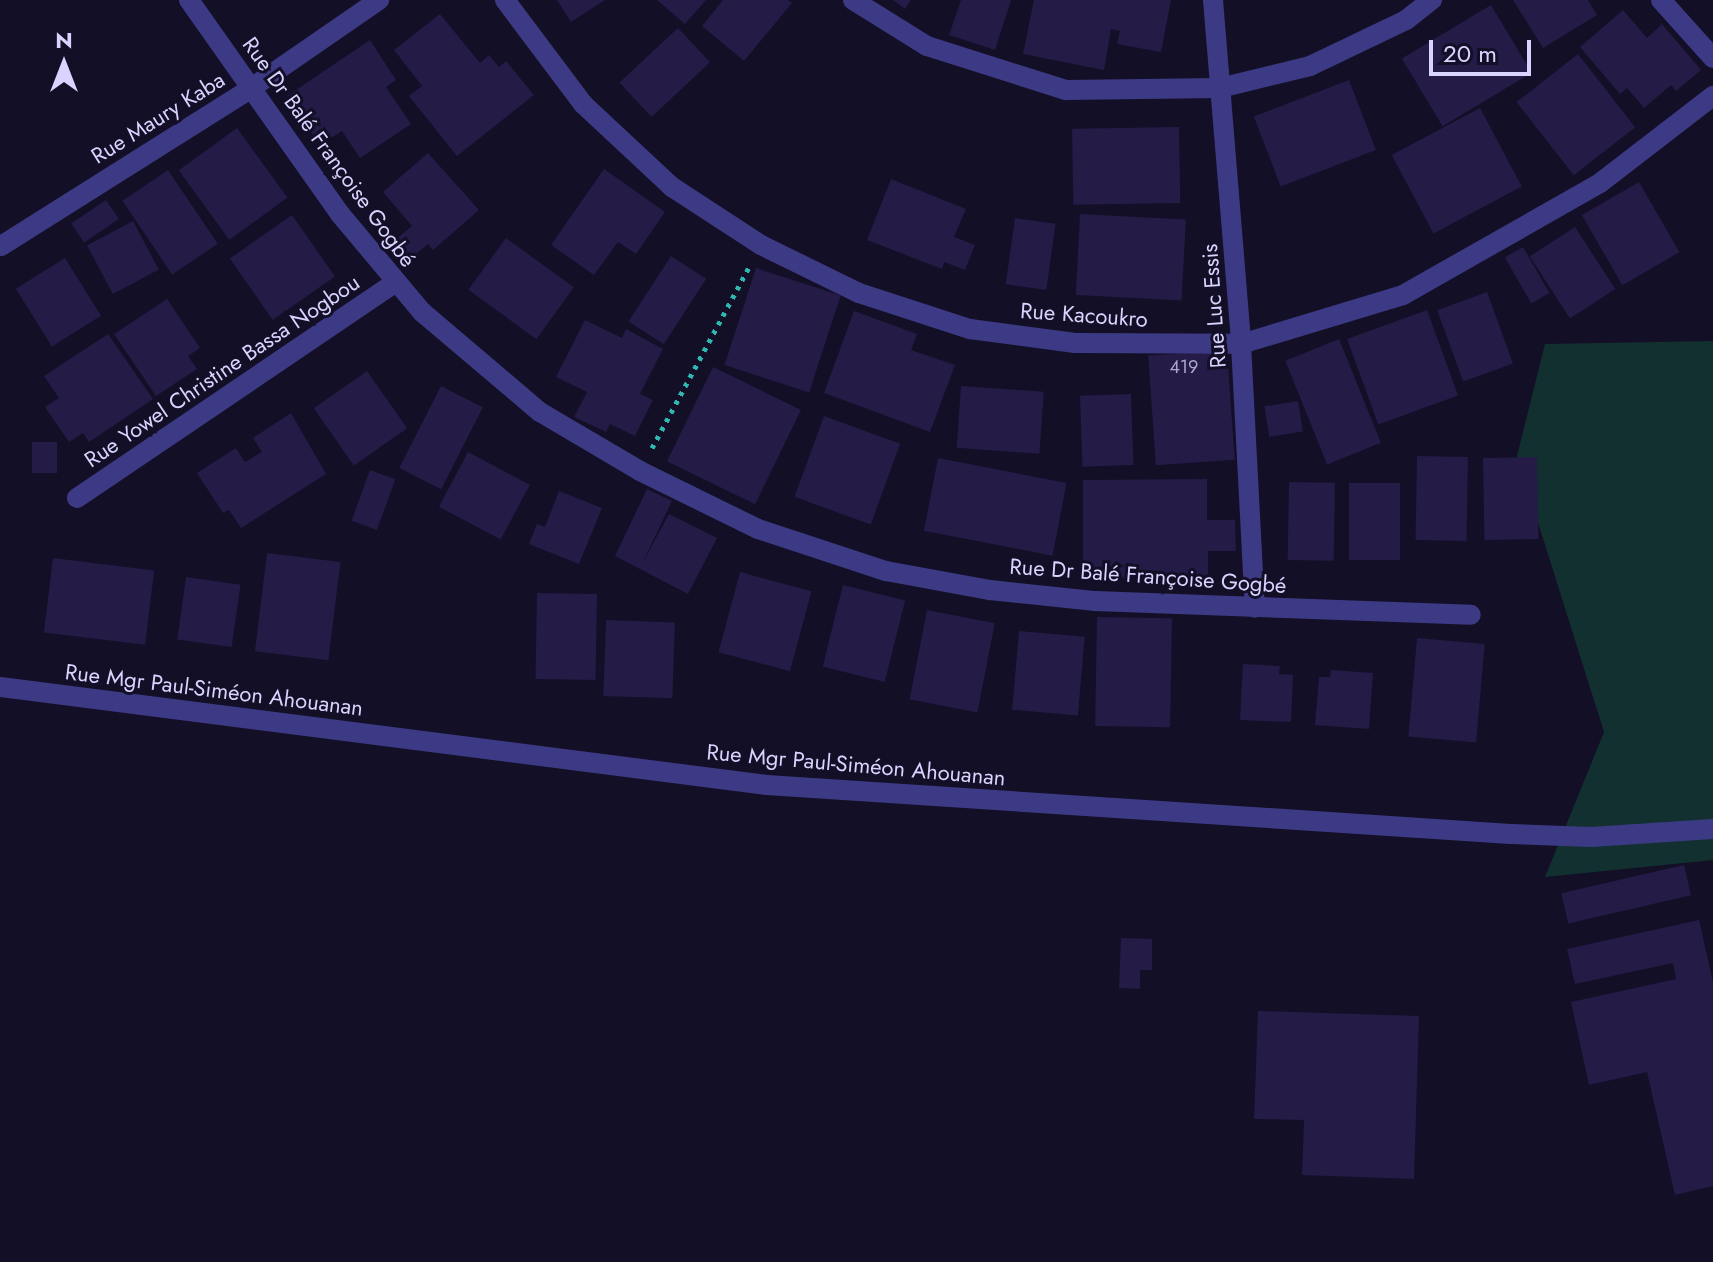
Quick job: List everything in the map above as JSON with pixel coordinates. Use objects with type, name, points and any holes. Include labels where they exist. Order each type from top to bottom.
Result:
[{"type":"street","name":"Rue Dr Balé Françoise Gogbé","points":[[189,0],[250,89],[394,283],[511,391],[640,471],[758,529],[886,571],[1095,601],[1471,615]]},
{"type":"street","name":"Rue Maury Kaba","points":[[1,246],[250,89],[379,0]]},
{"type":"street","name":"Rue Kacoukro","points":[[505,0],[583,104],[672,187],[761,245],[859,293],[970,329],[1075,343],[1241,344],[1403,295],[1600,183],[1713,96]]},
{"type":"street","points":[[853,0],[927,46],[1066,90],[1220,88],[1310,66],[1406,20],[1432,0]]},
{"type":"street","name":"Rue Luc Essis","points":[[1213,0],[1241,344],[1255,608]]},
{"type":"street","points":[[1661,0],[1713,58]]},
{"type":"street","points":[[1688,115],[1713,114]]},
{"type":"street","name":"Rue Yowel Christine Bassa Nogbou","points":[[77,498],[394,283]]},
{"type":"street","name":"Rue Mgr Paul-Siméon Ahouanan","points":[[0,687],[767,785],[1510,834],[1606,836],[1713,829]]},
{"type":"path","points":[[640,471],[761,245]]},
{"type":"green space","points":[[1713,341],[1713,860],[1545,877],[1604,732],[1517,456],[1545,344]]},
{"type":"building","points":[[557,0],[605,0],[571,22]]},
{"type":"building","points":[[657,0],[706,0],[685,24]]},
{"type":"building","points":[[723,0],[788,0],[792,3],[744,61],[702,26]]},
{"type":"building","points":[[893,0],[911,0],[905,9]]},
{"type":"building","points":[[961,0],[1011,0],[995,50],[949,35]]},
{"type":"building","points":[[1034,0],[1171,0],[1161,52],[1117,44],[1120,31],[1111,29],[1104,70],[1023,54]]},
{"type":"building","points":[[1513,0],[1588,0],[1597,15],[1543,48]]},
{"type":"building","points":[[1491,5],[1532,73],[1443,126],[1402,59]]},
{"type":"building","points":[[1623,10],[1647,38],[1662,24],[1701,70],[1676,91],[1671,85],[1644,108],[1627,88],[1620,94],[1580,47]]},
{"type":"building","points":[[440,14],[480,63],[489,55],[499,67],[506,61],[534,95],[457,156],[409,96],[422,86],[394,50]]},
{"type":"building","points":[[678,28],[710,62],[652,117],[619,83]]},
{"type":"building","points":[[370,40],[396,80],[386,87],[411,124],[360,158],[342,131],[320,145],[287,96]]},
{"type":"building","points":[[1578,54],[1635,127],[1574,175],[1517,102]]},
{"type":"building","points":[[1349,80],[1376,150],[1281,187],[1254,117]]},
{"type":"building","points":[[1480,108],[1522,187],[1433,234],[1392,155]]},
{"type":"building","points":[[1179,127],[1180,203],[1073,205],[1072,129]]},
{"type":"building","points":[[237,128],[288,198],[229,240],[179,170]]},
{"type":"building","points":[[428,153],[479,210],[433,250],[428,244],[410,259],[394,241],[412,226],[383,192]]},
{"type":"building","points":[[604,169],[665,212],[636,254],[618,242],[594,275],[551,245]]},
{"type":"building","points":[[168,170],[218,244],[172,275],[122,201]]},
{"type":"building","points":[[891,179],[966,209],[954,237],[975,245],[965,270],[944,262],[942,269],[867,240]]},
{"type":"building","points":[[1639,182],[1680,252],[1622,285],[1582,215]]},
{"type":"building","points":[[106,200],[119,219],[84,243],[71,223]]},
{"type":"building","points":[[1080,214],[1186,220],[1182,300],[1076,295]]},
{"type":"building","points":[[292,215],[335,276],[273,320],[230,259]]},
{"type":"building","points":[[1015,218],[1056,224],[1046,290],[1006,284]]},
{"type":"building","points":[[133,221],[159,270],[113,294],[87,245]]},
{"type":"building","points":[[1575,227],[1615,289],[1570,318],[1530,256]]},
{"type":"building","points":[[506,238],[574,287],[536,339],[468,290]]},
{"type":"building","points":[[1523,247],[1550,293],[1531,303],[1505,258]]},
{"type":"building","points":[[671,256],[706,279],[664,344],[629,321]]},
{"type":"building","points":[[65,258],[101,316],[52,346],[16,289]]},
{"type":"building","points":[[756,268],[841,296],[809,393],[724,365]]},
{"type":"building","points":[[1487,292],[1513,363],[1463,382],[1437,310]]},
{"type":"building","points":[[167,299],[200,348],[188,356],[197,369],[156,396],[114,334]]},
{"type":"building","points":[[1427,310],[1458,396],[1378,425],[1347,339]]},
{"type":"building","points":[[854,311],[917,334],[911,350],[955,365],[930,432],[824,393]]},
{"type":"building","points":[[585,320],[622,338],[626,329],[663,349],[640,394],[653,400],[635,436],[610,424],[606,432],[574,417],[587,392],[556,377]]},
{"type":"building","points":[[108,334],[153,399],[89,442],[83,433],[69,442],[45,407],[59,398],[44,376]]},
{"type":"building","points":[[1339,339],[1381,443],[1327,465],[1285,361]]},
{"type":"building","points":[[1227,350],[1235,460],[1156,465],[1148,356]]},
{"type":"building","points":[[713,367],[801,410],[755,504],[667,461]]},
{"type":"building","points":[[367,371],[407,428],[354,466],[314,408]]},
{"type":"building","points":[[441,386],[483,407],[441,489],[399,468]]},
{"type":"building","points":[[961,386],[1044,392],[1039,454],[957,448]]},
{"type":"building","points":[[1131,394],[1133,465],[1083,467],[1080,396]]},
{"type":"building","points":[[1298,401],[1303,432],[1269,437],[1264,406]]},
{"type":"building","points":[[291,413],[326,474],[241,528],[229,510],[223,513],[197,473],[236,448],[245,462],[262,452],[253,438]]},
{"type":"building","points":[[824,416],[900,444],[871,525],[795,497]]},
{"type":"building","points":[[32,442],[57,442],[57,473],[32,473]]},
{"type":"building","points":[[468,452],[530,485],[501,540],[439,507]]},
{"type":"building","points":[[1417,456],[1468,457],[1467,541],[1416,540]]},
{"type":"building","points":[[1537,457],[1538,539],[1484,540],[1483,458]]},
{"type":"building","points":[[938,458],[1067,483],[1052,556],[924,531]]},
{"type":"building","points":[[370,470],[395,479],[377,530],[352,521]]},
{"type":"building","points":[[1207,479],[1207,520],[1235,520],[1236,551],[1208,551],[1208,577],[1083,578],[1083,480]]},
{"type":"building","points":[[1289,482],[1335,483],[1334,561],[1288,560]]},
{"type":"building","points":[[1349,483],[1400,483],[1400,560],[1349,560]]},
{"type":"building","points":[[647,489],[672,501],[642,564],[669,514],[717,538],[688,594],[615,556]]},
{"type":"building","points":[[559,491],[602,508],[579,564],[529,544],[537,524],[545,527]]},
{"type":"building","points":[[267,553],[340,562],[328,660],[255,651]]},
{"type":"building","points":[[53,558],[154,570],[145,645],[44,632]]},
{"type":"building","points":[[740,572],[811,591],[790,671],[719,652]]},
{"type":"building","points":[[186,577],[240,585],[232,647],[177,639]]},
{"type":"building","points":[[843,585],[905,600],[885,682],[823,667]]},
{"type":"building","points":[[537,593],[597,594],[595,680],[535,679]]},
{"type":"building","points":[[927,610],[995,623],[977,712],[910,699]]},
{"type":"building","points":[[1097,617],[1172,618],[1170,727],[1095,726]]},
{"type":"building","points":[[606,620],[675,622],[672,698],[603,696]]},
{"type":"building","points":[[1019,631],[1085,637],[1078,715],[1012,710]]},
{"type":"building","points":[[1417,638],[1485,644],[1476,743],[1408,737]]},
{"type":"building","points":[[1243,664],[1280,666],[1279,674],[1293,675],[1291,722],[1240,720]]},
{"type":"building","points":[[1331,670],[1373,673],[1369,729],[1315,725],[1319,677],[1330,677]]},
{"type":"building","points":[[1684,865],[1691,895],[1568,924],[1561,893]]},
{"type":"building","points":[[1699,920],[1713,982],[1713,1186],[1675,1195],[1647,1072],[1589,1085],[1571,1002],[1676,979],[1673,963],[1575,984],[1567,949]]},
{"type":"building","points":[[1121,938],[1152,939],[1152,970],[1140,970],[1140,989],[1119,988]]},
{"type":"building","points":[[1258,1011],[1419,1016],[1414,1179],[1302,1175],[1304,1120],[1254,1119]]}]
